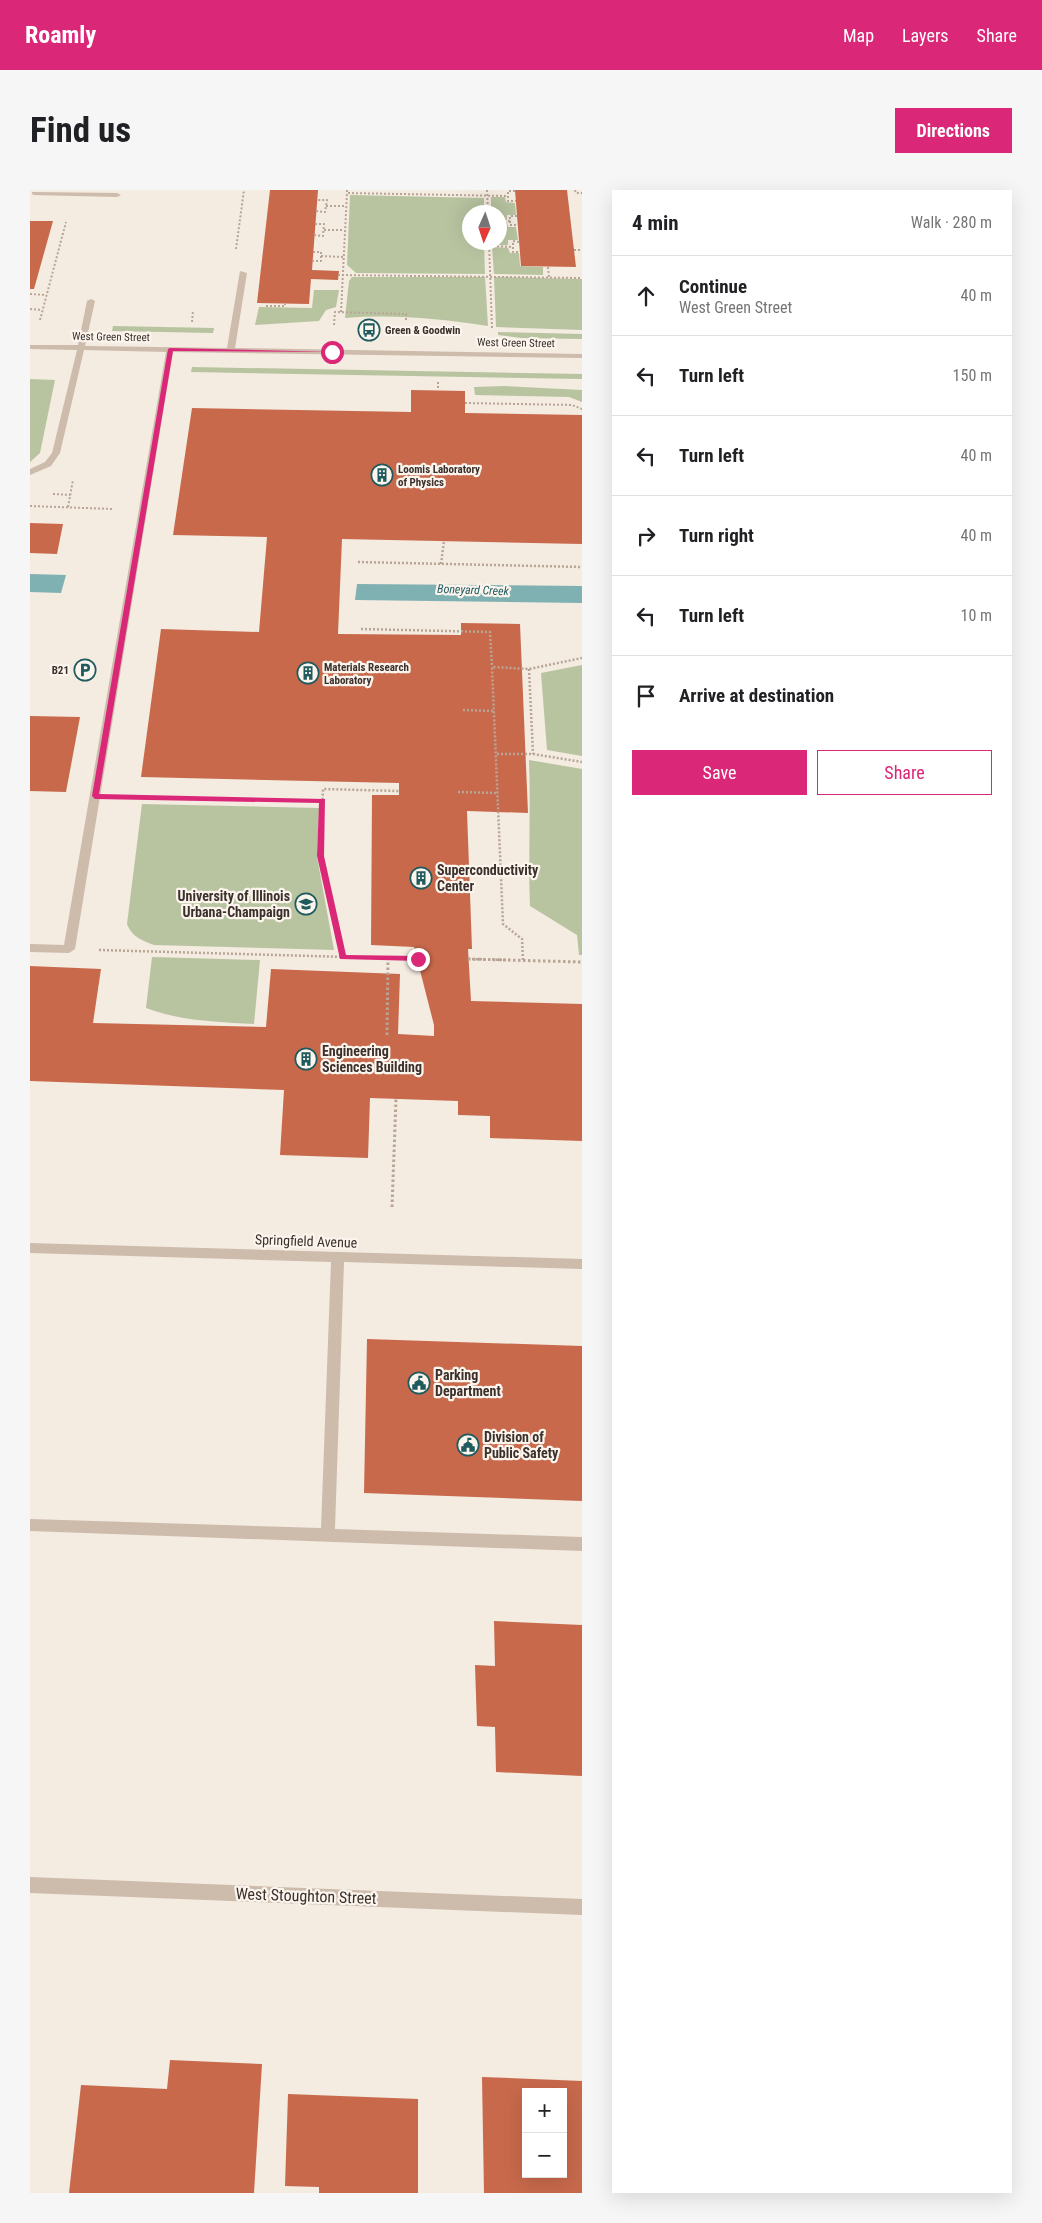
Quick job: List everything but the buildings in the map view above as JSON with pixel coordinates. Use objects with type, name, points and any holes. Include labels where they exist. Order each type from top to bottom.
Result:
[{"type":"street","points":[[30,203],[36,192],[117,195]]},
{"type":"street","points":[[231,350],[243,273]]},
{"type":"street","points":[[30,472],[48,464],[56,454],[82,348],[91,301]]},
{"type":"street","name":"West Green Street","points":[[30,347],[582,356]]},
{"type":"street","points":[[30,948],[69,949],[170,349]]},
{"type":"street","name":"Springfield Avenue","points":[[30,1248],[582,1264]]},
{"type":"street","points":[[328,1535],[338,1256]]},
{"type":"street","points":[[30,1525],[582,1544]]},
{"type":"street","name":"West Stoughton Street","points":[[30,1885],[582,1908]]},
{"type":"path","points":[[487,190],[488,205]]},
{"type":"path","points":[[575,190],[576,193],[582,193]]},
{"type":"path","points":[[341,312],[347,191],[508,196]]},
{"type":"path","points":[[515,191],[508,191],[508,201],[516,201]]},
{"type":"path","points":[[39,322],[73,194]]},
{"type":"path","points":[[316,211],[325,212],[327,200],[317,200]]},
{"type":"path","points":[[326,206],[346,206]]},
{"type":"path","points":[[517,216],[510,216],[510,225],[518,225]]},
{"type":"path","points":[[315,224],[324,224],[323,236],[315,235]]},
{"type":"path","points":[[324,230],[344,230]]},
{"type":"path","points":[[519,242],[513,242],[513,252],[520,252]]},
{"type":"path","points":[[507,247],[513,247]]},
{"type":"path","points":[[489,250],[492,331]]},
{"type":"path","points":[[574,250],[582,250]]},
{"type":"path","points":[[312,261],[321,262],[321,252],[313,252]]},
{"type":"path","points":[[321,256],[343,257]]},
{"type":"path","points":[[548,267],[549,277]]},
{"type":"path","points":[[338,275],[582,278]]},
{"type":"path","points":[[30,294],[46,295]]},
{"type":"path","points":[[30,310],[42,310]]},
{"type":"path","points":[[191,325],[194,311]]},
{"type":"path","points":[[334,323],[335,312],[406,314],[406,320]]},
{"type":"path","points":[[438,381],[438,390]]},
{"type":"path","points":[[465,403],[572,405],[582,409]]},
{"type":"path","points":[[441,564],[444,541]]},
{"type":"path","points":[[358,562],[582,567]]},
{"type":"path","points":[[361,629],[490,632],[497,754],[503,924],[522,939],[523,960]]},
{"type":"path","points":[[492,667],[529,668],[582,658]]},
{"type":"path","points":[[529,668],[533,754]]},
{"type":"path","points":[[462,710],[494,711]]},
{"type":"path","points":[[497,754],[533,754],[582,762]]},
{"type":"path","points":[[343,957],[320,856],[323,789],[399,791]]},
{"type":"path","points":[[458,792],[498,793]]},
{"type":"path","points":[[95,796],[322,800]]},
{"type":"path","points":[[69,949],[418,959]]},
{"type":"path","points":[[387,1034],[388,958]]},
{"type":"path","points":[[468,959],[582,962]]},
{"type":"path","points":[[392,1207],[396,1099]]},
{"type":"green space","points":[[350,195],[484,198],[484,205],[462,205],[462,250],[484,250],[485,274],[356,273],[347,265]]},
{"type":"green space","points":[[491,197],[505,197],[506,202],[515,203],[516,215],[507,215],[507,205],[491,205]]},
{"type":"green space","points":[[507,222],[508,227],[516,227],[518,240],[508,240],[508,245]]},
{"type":"green space","points":[[508,248],[510,253],[519,253],[520,266],[543,267],[543,275],[494,274],[492,250],[507,250]]},
{"type":"green space","points":[[352,277],[485,277],[488,326],[417,318],[345,318],[349,281]]},
{"type":"green space","points":[[494,277],[582,279],[582,330],[496,327]]},
{"type":"green space","points":[[314,290],[339,290],[336,307],[326,310],[319,321],[255,325],[259,307],[312,308]]},
{"type":"green space","points":[[113,326],[214,328],[213,333],[112,331]]},
{"type":"green space","points":[[498,332],[582,334],[582,339],[521,338],[498,335]]},
{"type":"green space","points":[[192,367],[582,374],[582,379],[191,372]]},
{"type":"green space","points":[[30,379],[55,380],[40,453],[30,462]]},
{"type":"green space","points":[[504,386],[582,390],[582,402],[569,397],[475,395],[474,387]]},
{"type":"green space","points":[[582,665],[582,756],[547,750],[541,673]]},
{"type":"green space","points":[[529,760],[582,769],[582,955],[579,955],[577,935],[530,906]]},
{"type":"green space","points":[[142,804],[319,808],[317,857],[334,950],[154,945],[138,938],[131,932],[127,924]]},
{"type":"green space","points":[[152,957],[260,960],[254,1024],[172,1016],[146,1008]]},
{"type":"water","points":[[30,574],[66,575],[61,593],[30,592]]},
{"type":"water","name":"Boneyard Creek","points":[[357,584],[582,586],[582,603],[355,600]]},
{"type":"place","name":"Green & Goodwin","points":[[369,330]]},
{"type":"place","name":"Loomis Laboratory of Physics","points":[[382,475]]},
{"type":"place","name":"B21","points":[[85,670]]},
{"type":"place","name":"Materials Research Laboratory","points":[[308,673]]},
{"type":"place","name":"Superconductivity Center","points":[[421,878]]},
{"type":"place","name":"University of Illinois Urbana-Champaign","points":[[306,904]]},
{"type":"place","name":"Engineering Sciences Building","points":[[306,1059]]},
{"type":"place","name":"Parking Department","points":[[419,1383]]},
{"type":"place","name":"Division of Public Safety","points":[[468,1445]]},
{"type":"route","points":[[332,352],[170,349],[95,796],[322,800],[320,856],[343,957],[418,959]]}]
